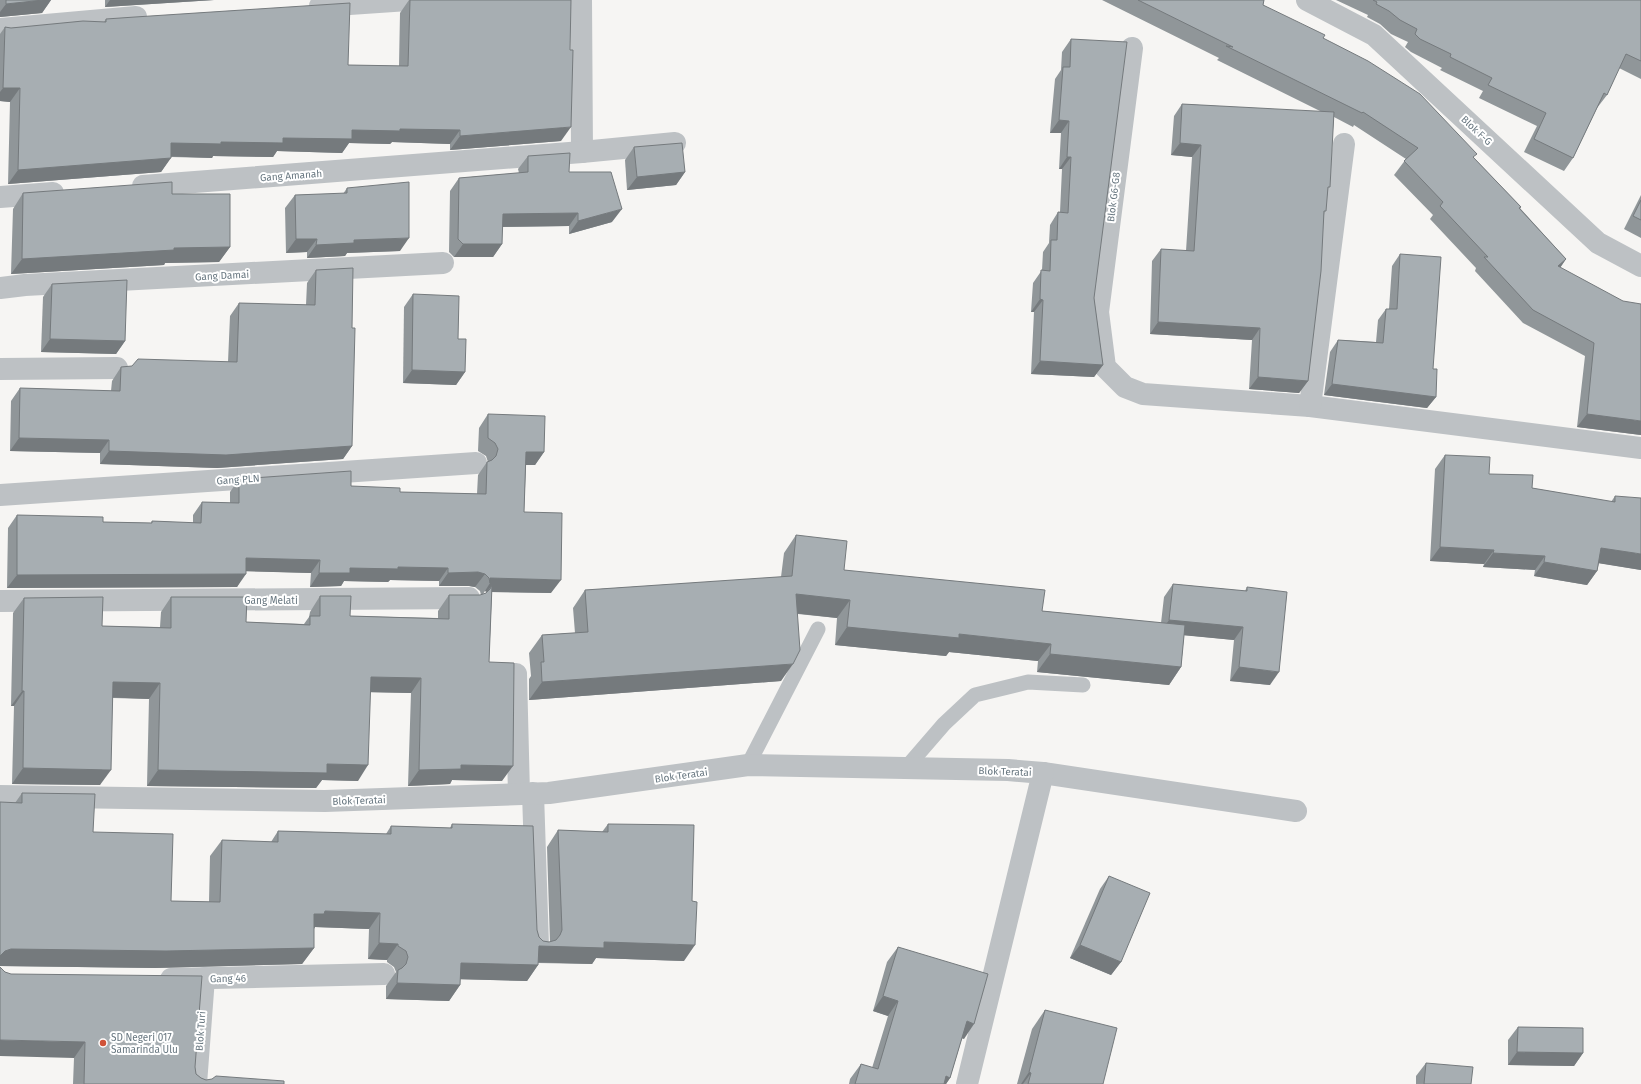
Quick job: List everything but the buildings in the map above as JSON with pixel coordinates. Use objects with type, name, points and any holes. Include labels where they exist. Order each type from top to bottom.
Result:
[{"type":"street","points":[[297,7],[408,0]]},
{"type":"street","points":[[581,0],[582,152]]},
{"type":"street","name":"Blok F-G","points":[[1307,0],[1374,35],[1598,244],[1641,266]]},
{"type":"street","points":[[0,28],[155,16]]},
{"type":"street","name":"Blok G6-G8","points":[[1132,48],[1098,312],[1101,347],[1105,367],[1125,387],[1143,394],[1310,406],[1641,448]]},
{"type":"street","name":"Gang Amanah","points":[[120,188],[582,152],[675,143]]},
{"type":"street","points":[[1310,406],[1344,144]]},
{"type":"street","points":[[0,197],[72,192]]},
{"type":"street","name":"Gang Damai","points":[[0,288],[25,285],[443,263]]},
{"type":"street","points":[[0,369],[117,368]]},
{"type":"street","name":"Gang PLN","points":[[0,494],[476,463]]},
{"type":"street","name":"Gang Melati","points":[[0,601],[469,598]]},
{"type":"street","points":[[516,674],[538,946]]},
{"type":"street","name":"Blok Teratai","points":[[0,796],[325,801],[526,794],[549,793],[748,765],[1008,770],[1043,773],[967,1084]]},
{"type":"street","points":[[1043,773],[1296,811]]},
{"type":"street","name":"Gang 46","points":[[148,980],[384,974]]},
{"type":"street","name":"Blok Turi","points":[[196,1084],[204,978]]},
{"type":"lane","points":[[748,765],[818,629]]},
{"type":"lane","points":[[906,768],[944,724],[975,695],[1028,682],[1083,685]]},
{"type":"place","name":"SD Negeri 017 Samarinda Ulu","points":[[103,1043]]}]
